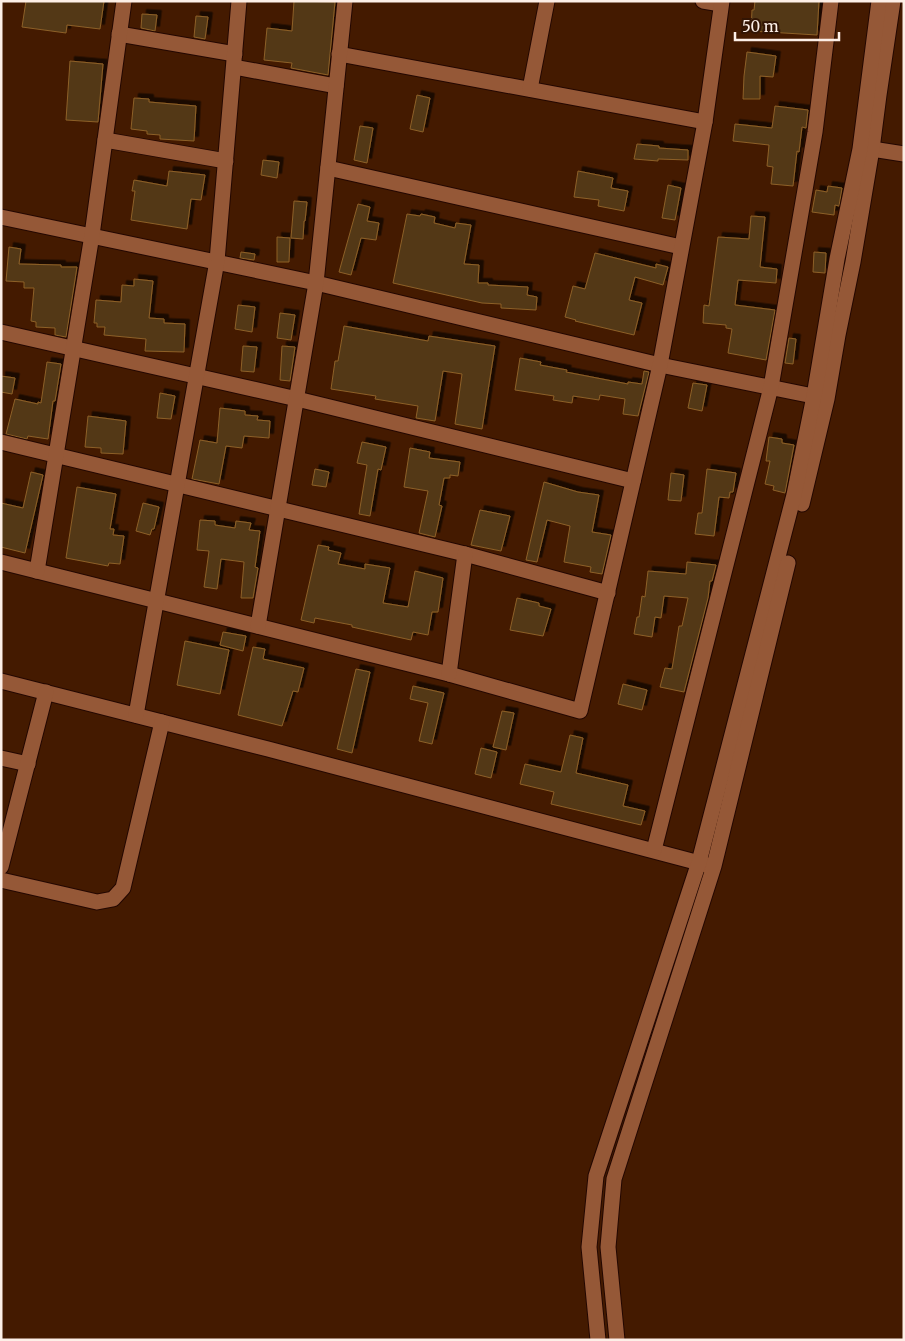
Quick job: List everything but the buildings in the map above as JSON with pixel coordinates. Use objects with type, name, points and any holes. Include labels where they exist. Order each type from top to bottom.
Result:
[{"type":"street","points":[[37,570],[92,235],[124,1]]},
{"type":"street","points":[[136,715],[217,261],[239,1]]},
{"type":"street","points":[[258,626],[316,284],[344,1]]},
{"type":"street","points":[[530,90],[547,1]]},
{"type":"street","points":[[1,562],[449,674],[580,711],[660,365],[705,122],[722,3],[703,1]]},
{"type":"street","points":[[654,850],[772,386],[815,132],[831,1]]},
{"type":"street","points":[[598,1340],[589,1247],[596,1176],[698,862],[821,398],[837,259],[860,149],[879,1]]},
{"type":"street","points":[[617,1340],[608,1247],[614,1180],[714,866],[821,398],[872,149],[893,1]]},
{"type":"street","points":[[119,34],[234,60],[336,86]]},
{"type":"street","points":[[339,54],[705,122]]},
{"type":"street","points":[[105,140],[226,161]]},
{"type":"street","points":[[872,149],[904,154]]},
{"type":"street","points":[[328,168],[681,247]]},
{"type":"street","points":[[1,217],[217,261],[660,365],[772,386],[821,398]]},
{"type":"street","points":[[1,332],[296,400],[633,481]]},
{"type":"street","points":[[1,442],[465,554],[608,593]]},
{"type":"street","points":[[449,674],[465,554]]},
{"type":"street","points":[[1,681],[714,866]]},
{"type":"street","points":[[1,867],[7,820],[28,764],[46,692]]},
{"type":"street","points":[[1,880],[97,902],[113,899],[123,888],[162,722]]},
{"type":"street","points":[[1,758],[28,764]]}]
